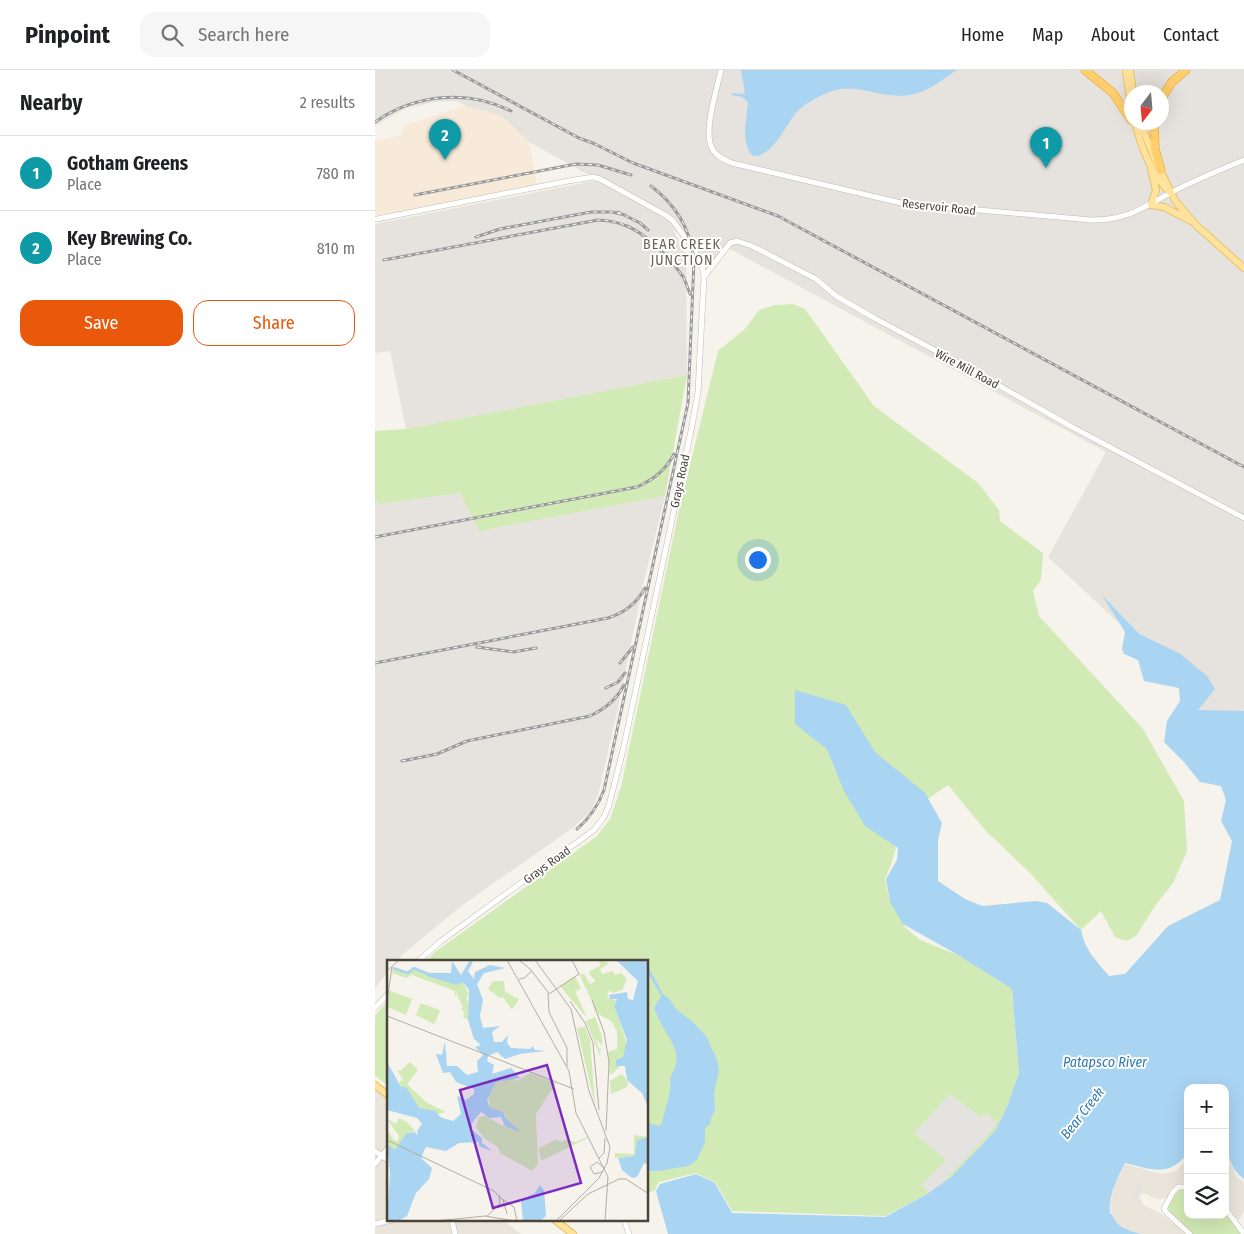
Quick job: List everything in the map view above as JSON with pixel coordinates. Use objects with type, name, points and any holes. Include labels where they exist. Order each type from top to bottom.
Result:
[{"type":"highway","points":[[1085,70],[1106,86],[1124,108]]},
{"type":"highway","points":[[1169,87],[1186,70]]},
{"type":"highway","points":[[1154,130],[1155,149],[1161,170]]},
{"type":"main road","points":[[1126,70],[1128,85]]},
{"type":"main road","points":[[1130,70],[1132,85]]},
{"type":"main road","points":[[1138,130],[1151,164],[1163,186],[1171,192]]},
{"type":"main road","points":[[1139,130],[1176,202],[1196,225],[1244,268]]},
{"type":"main road","points":[[1151,164],[1156,190],[1151,205],[1164,206],[1196,225]]},
{"type":"main road","points":[[375,1085],[387,1094]]},
{"type":"main road","points":[[557,1222],[570,1233]]},
{"type":"street","name":"Reservoir Road","points":[[721,70],[708,140],[714,152],[732,163],[890,201],[1101,220],[1127,215],[1151,205],[1171,192],[1244,160]]},
{"type":"street","name":"Grays Road","points":[[377,219],[593,177],[607,182],[673,221],[699,258],[703,277],[697,405],[623,750],[607,812],[594,830],[441,941],[419,960]]},
{"type":"street","name":"Wire Mill Road","points":[[703,277],[729,243],[737,241],[752,246],[816,279],[836,296],[876,319],[1072,427],[1244,518]]},
{"type":"street","points":[[375,1008],[387,995]]},
{"type":"street","points":[[375,1164],[387,1150]]},
{"type":"street","points":[[375,1151],[387,1160]]},
{"type":"street","points":[[1184,1186],[1178,1187],[1173,1192],[1164,1209],[1190,1234]]},
{"type":"street","points":[[1229,1213],[1244,1234]]},
{"type":"street","points":[[625,1222],[629,1234]]},
{"type":"shaded area","points":[[375,70],[1244,70],[1244,711],[1198,711],[1179,653],[1139,635],[1105,599],[1119,623],[1048,557],[1106,452],[728,248],[714,267],[672,228],[686,253],[687,375],[406,429],[390,351],[375,353],[375,224],[598,180],[529,142],[502,116],[466,106],[457,101],[435,102],[406,108],[375,126]]},
{"type":"shaded area","points":[[466,106],[502,116],[529,142],[537,185],[375,216],[375,141],[400,136],[405,125]]},
{"type":"shaded area","points":[[460,493],[479,531],[665,496],[642,589],[598,795],[591,811],[574,827],[464,904],[398,960],[387,960],[387,973],[375,988],[375,501],[381,504]]},
{"type":"shaded area","points":[[375,1090],[387,1099],[387,1222],[508,1222],[521,1234],[375,1234]]},
{"type":"shaded area","points":[[950,1094],[979,1116],[987,1114],[997,1122],[988,1135],[931,1195],[921,1185],[946,1160],[914,1133]]},
{"type":"shaded area","points":[[1229,1157],[1236,1176],[1244,1182],[1244,1211],[1238,1221],[1229,1211]]},
{"type":"shaded area","points":[[1184,1162],[1184,1184],[1176,1186],[1167,1198],[1159,1200],[1143,1193],[1139,1196],[1143,1205],[1158,1212],[1188,1234],[1142,1234],[1123,1229],[1115,1221],[1111,1214],[1110,1205],[1115,1184],[1125,1164],[1161,1174],[1176,1171]]},
{"type":"shaded area","points":[[1138,1182],[1143,1184],[1138,1196],[1143,1204],[1141,1205],[1131,1196]]},
{"type":"green space","points":[[793,304],[805,309],[874,406],[978,483],[999,510],[1000,521],[1043,553],[1041,580],[1033,591],[1039,616],[1143,729],[1184,801],[1187,851],[1173,883],[1155,906],[1136,936],[1126,941],[1115,937],[1101,911],[1081,930],[1031,874],[985,830],[948,785],[929,798],[889,836],[896,848],[885,879],[889,898],[905,927],[920,940],[958,955],[1012,989],[1019,1073],[1007,1107],[995,1131],[951,1177],[927,1194],[885,1216],[732,1211],[716,1183],[696,1173],[659,1182],[654,1191],[649,1192],[649,960],[428,960],[435,952],[597,836],[610,819],[621,787],[679,510],[718,351],[745,329],[759,310],[776,305]]},
{"type":"green space","points":[[687,375],[665,496],[479,531],[460,493],[381,504],[375,501],[375,431],[406,429]]},
{"type":"green space","points":[[387,1002],[387,1085],[375,1076],[375,1015]]},
{"type":"green space","points":[[1181,1189],[1184,1189],[1184,1219],[1229,1219],[1229,1217],[1241,1234],[1193,1234],[1168,1212],[1169,1202]]},
{"type":"water","points":[[741,70],[957,70],[940,82],[910,95],[889,95],[858,89],[837,90],[827,93],[802,107],[772,147],[760,155],[753,156],[749,151],[745,137],[748,102],[742,97],[732,95],[733,93],[743,94],[745,92]]},
{"type":"water","name":"Patapsco River","points":[[1102,595],[1139,634],[1179,653],[1207,676],[1215,689],[1198,710],[1244,711],[1244,1179],[1236,1171],[1229,1157],[1229,1084],[1184,1084],[1184,1158],[1173,1166],[1158,1170],[1125,1163],[1110,1201],[1110,1214],[1112,1214],[1114,1219],[1123,1228],[1141,1234],[668,1234],[656,1191],[660,1184],[696,1174],[715,1183],[732,1213],[885,1217],[927,1194],[951,1177],[995,1131],[1007,1107],[1019,1073],[1012,989],[958,955],[903,924],[890,902],[886,879],[897,860],[898,848],[865,826],[844,791],[827,749],[795,724],[795,690],[846,705],[875,752],[925,793],[942,823],[938,840],[938,881],[965,899],[982,906],[1036,901],[1047,903],[1081,930],[1088,949],[1109,976],[1125,974],[1168,926],[1220,900],[1232,841],[1221,821],[1226,800],[1221,786],[1200,782],[1164,742],[1167,721],[1180,701],[1179,688],[1144,681],[1138,660],[1124,654],[1122,649],[1125,632]]},
{"type":"water","points":[[649,968],[663,994],[677,1010],[693,1022],[706,1036],[717,1060],[719,1071],[714,1092],[715,1110],[710,1124],[705,1128],[705,1142],[697,1160],[688,1166],[649,1171],[649,1123],[659,1126],[662,1123],[669,1095],[670,1078],[676,1063],[673,1046],[654,1008],[661,996],[649,975]]},
{"type":"railway","points":[[453,70],[579,138],[633,163],[778,216],[1244,467]]},
{"type":"railway","points":[[375,122],[407,105],[441,98],[477,99],[511,111]]},
{"type":"railway","points":[[415,195],[576,164],[598,165],[631,175]]},
{"type":"railway","points":[[577,829],[593,811],[604,790],[688,403],[694,260],[692,248],[685,228],[675,209],[651,186]]},
{"type":"railway","points":[[476,237],[500,229],[591,212],[612,212],[625,215]]},
{"type":"railway","points":[[618,212],[640,223],[648,230]]},
{"type":"railway","points":[[384,260],[598,220],[622,224],[640,233],[673,262]]},
{"type":"railway","points":[[669,258],[684,278],[690,294]]},
{"type":"railway","points":[[375,537],[637,487],[659,474],[674,454]]},
{"type":"railway","points":[[375,663],[608,618],[629,607],[645,588]]},
{"type":"railway","points":[[477,647],[513,652],[536,648]]},
{"type":"railway","points":[[620,663],[633,647]]},
{"type":"railway","points":[[606,688],[618,682],[625,673]]},
{"type":"railway","points":[[402,761],[437,754],[467,741],[590,716],[610,703],[624,685]]},
{"type":"place","name":"Key Brewing Co.","points":[[445,160]]},
{"type":"place","name":"Gotham Greens","points":[[1046,168]]},
{"type":"district","name":"BEAR CREEK JUNCTION","points":[[682,252]]},
{"type":"water label","name":"Bear Creek","points":[[1082,1113]]}]
